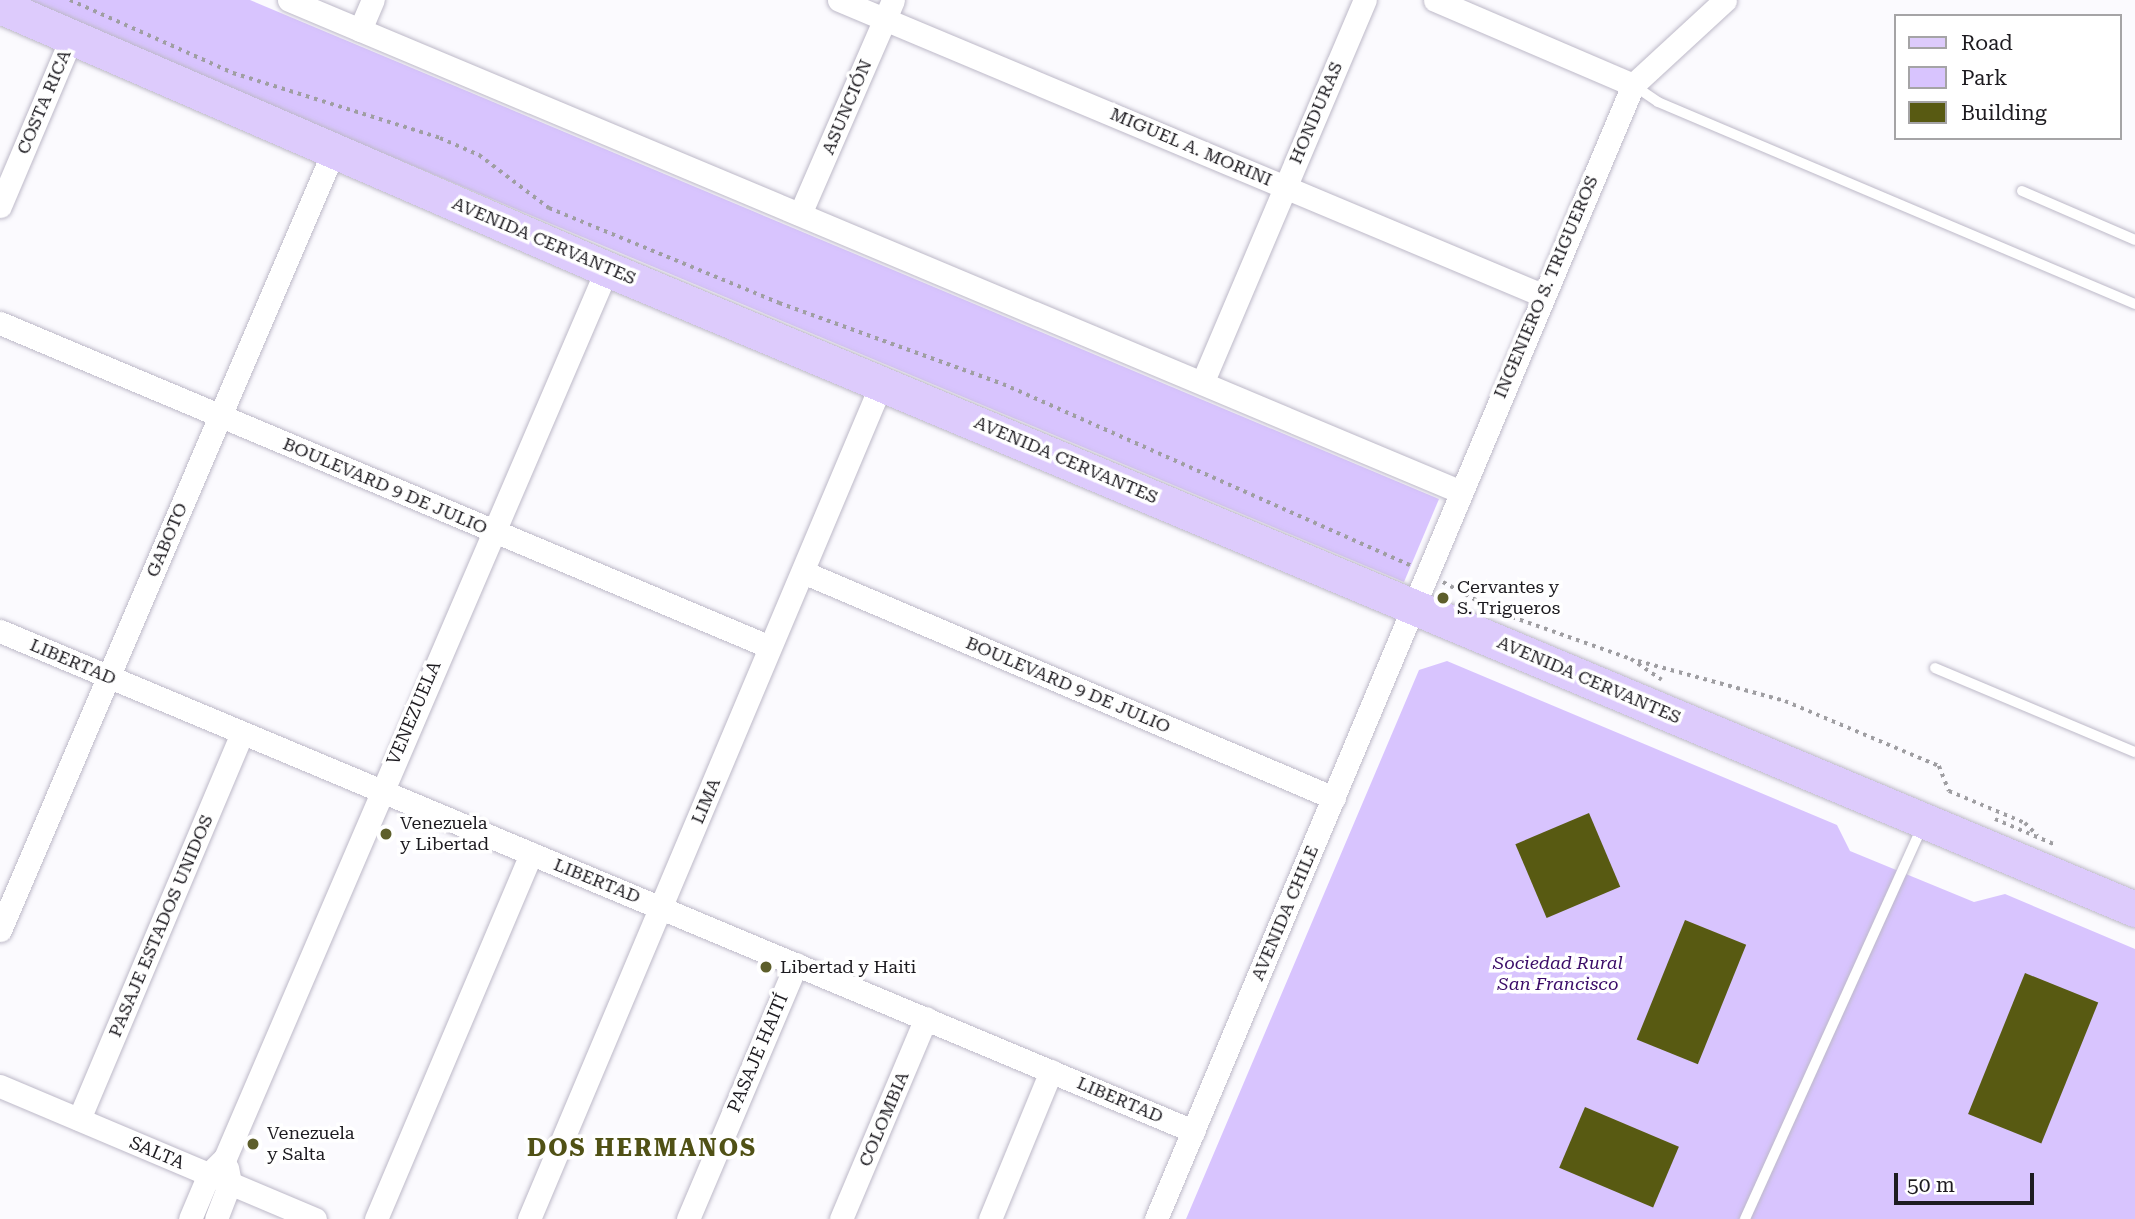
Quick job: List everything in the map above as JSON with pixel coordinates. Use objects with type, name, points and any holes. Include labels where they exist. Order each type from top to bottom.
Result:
[{"type":"main road","name":"AVENIDA CERVANTES","points":[[0,6],[607,269],[1414,606],[1932,808],[2135,909]]},
{"type":"street","points":[[289,0],[1203,381],[1459,491]]},
{"type":"street","points":[[360,30],[373,0]]},
{"type":"street","name":"MIGUEL A. MORINI","points":[[839,0],[889,10],[1284,186],[1542,295]]},
{"type":"street","name":"HONDURAS","points":[[1203,381],[1365,0]]},
{"type":"street","points":[[1435,0],[1633,85]]},
{"type":"street","name":"INGENIERO S. TRIGUEROS","points":[[1414,606],[1459,491],[1633,85],[1725,0]]},
{"type":"street","name":"ASUNCIÓN","points":[[800,214],[889,10]]},
{"type":"street","name":"COSTA RICA","points":[[0,206],[72,36]]},
{"type":"street","name":"GABOTO","points":[[0,930],[334,150]]},
{"type":"street","name":"VENEZUELA","points":[[220,1179],[225,1158],[380,792],[607,269]]},
{"type":"street","name":"BOULEVARD 9 DE JULIO","points":[[0,323],[770,647]]},
{"type":"street","name":"LIMA","points":[[529,1219],[882,382]]},
{"type":"street","name":"BOULEVARD 9 DE JULIO","points":[[803,572],[1334,798]]},
{"type":"street","name":"AVENIDA CHILE","points":[[1156,1219],[1414,606]]},
{"type":"street","name":"LIBERTAD","points":[[0,631],[1193,1130]]},
{"type":"street","name":"PASAJE ESTADOS UNIDOS","points":[[79,1119],[242,733]]},
{"type":"street","points":[[376,1219],[531,853]]},
{"type":"street","name":"PASAJE HAITÍ","points":[[688,1219],[796,964]]},
{"type":"street","name":"COLOMBIA","points":[[841,1219],[926,1018]]},
{"type":"street","points":[[990,1219],[1051,1071]]},
{"type":"street","name":"SALTA","points":[[0,1086],[315,1219]]},
{"type":"street","points":[[190,1219],[220,1179]]},
{"type":"street","points":[[216,1219],[220,1179]]},
{"type":"lane","points":[[1633,85],[1658,102],[2135,304]]},
{"type":"lane","points":[[2022,191],[2135,240]]},
{"type":"lane","points":[[1935,668],[2135,752]]},
{"type":"lane","points":[[1745,1219],[1932,808]]},
{"type":"path","points":[[69,0],[233,73],[440,138],[479,155],[550,208],[779,303],[1003,384],[1427,573],[1500,612],[1631,659],[1785,701],[1938,766],[1949,791],[2025,823],[2040,838]]},
{"type":"path","points":[[1631,659],[1675,686]]},
{"type":"path","points":[[1932,808],[2040,838],[2063,848]]},
{"type":"green space","points":[[18,0],[250,0],[1439,499],[1404,582]]},
{"type":"green space","name":"Sociedad Rural San Francisco","points":[[1447,661],[1837,825],[1850,851],[1974,902],[2005,894],[2135,949],[2135,1219],[1186,1219],[1419,670]]},
{"type":"building","points":[[1589,813],[1620,887],[1547,918],[1515,844]]},
{"type":"building","points":[[1685,920],[1746,945],[1698,1064],[1637,1040]]},
{"type":"building","points":[[2025,973],[2098,1003],[2041,1144],[1968,1114]]},
{"type":"building","points":[[1585,1107],[1679,1147],[1653,1208],[1559,1168]]},
{"type":"place","name":"Cervantes y S. Trigueros","points":[[1443,598]]},
{"type":"place","name":"Venezuela y Libertad","points":[[386,834]]},
{"type":"place","name":"Libertad y Haiti","points":[[766,967]]},
{"type":"place","name":"Venezuela y Salta","points":[[253,1144]]},
{"type":"district","name":"DOS HERMANOS","points":[[642,1149]]}]
